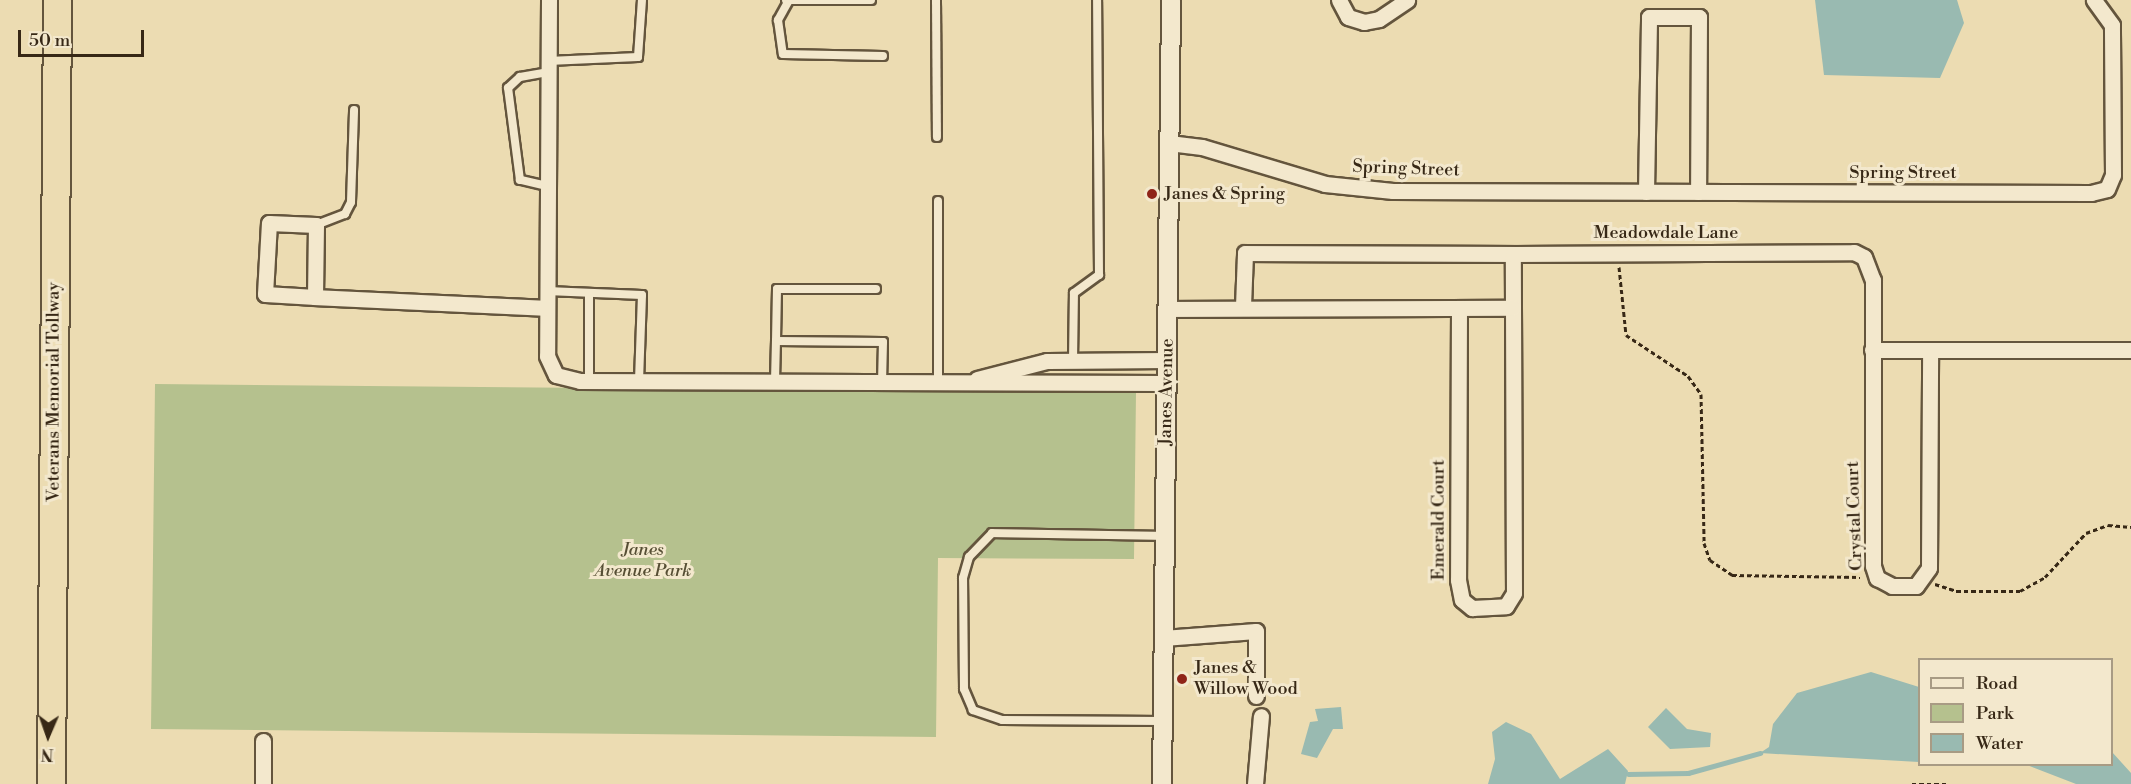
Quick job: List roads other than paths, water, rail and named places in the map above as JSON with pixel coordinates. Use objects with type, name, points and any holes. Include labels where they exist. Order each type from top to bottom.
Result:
[{"type":"highway","name":"Veterans Memorial Tollway","points":[[51,784],[57,0]]},
{"type":"street","points":[[549,0],[547,308],[550,367],[567,379],[589,381],[1167,383]]},
{"type":"street","points":[[1160,0],[1171,0]]},
{"type":"street","name":"Janes Avenue","points":[[1162,784],[1171,0]]},
{"type":"street","points":[[1339,4],[1364,22],[1379,19],[1407,0]]},
{"type":"street","name":"Spring Street","points":[[1169,143],[1364,189],[1698,192],[2107,189],[2113,175],[2112,25],[2094,0]]},
{"type":"street","points":[[1646,192],[1649,17],[1699,17],[1698,192]]},
{"type":"street","points":[[315,297],[316,225],[269,223],[265,294],[315,297],[547,308]]},
{"type":"street","name":"Meadowdale Lane","points":[[1243,306],[1245,253],[1854,252],[1869,265],[1873,280],[1872,351]]},
{"type":"street","points":[[1167,309],[1243,306],[1514,308],[1513,254]]},
{"type":"street","name":"Emerald Court","points":[[1459,308],[1459,591],[1472,608],[1500,608],[1514,592],[1514,308]]},
{"type":"street","points":[[1872,351],[2131,350]]},
{"type":"street","name":"Crystal Court","points":[[1872,351],[1877,578],[1892,586],[1916,586],[1925,579],[1930,351]]},
{"type":"street","points":[[969,382],[1008,367],[1073,361],[1167,360]]},
{"type":"street","points":[[1163,638],[1256,631],[1256,696]]},
{"type":"street","points":[[1255,784],[1262,716]]},
{"type":"street","points":[[263,741],[263,784]]},
{"type":"lane","points":[[548,186],[520,180],[508,88],[520,77],[548,67],[638,57],[642,0]]},
{"type":"lane","points":[[871,0],[787,1],[778,20],[783,54],[883,56]]},
{"type":"lane","points":[[936,0],[937,137]]},
{"type":"lane","points":[[1073,361],[1074,293],[1099,275],[1097,0]]},
{"type":"lane","points":[[316,225],[345,214],[351,202],[354,110]]},
{"type":"lane","points":[[938,201],[938,382]]},
{"type":"lane","points":[[775,381],[777,289],[876,289]]},
{"type":"lane","points":[[547,291],[642,295],[639,381]]},
{"type":"lane","points":[[589,292],[589,381]]},
{"type":"lane","points":[[776,341],[884,342],[882,382]]},
{"type":"lane","points":[[1162,721],[1002,720],[973,710],[964,689],[963,578],[969,557],[992,533],[1165,536]]},
{"type":"water","points":[[1815,0],[1957,0],[1964,23],[1940,78],[1824,75]]},
{"type":"water","points":[[1871,672],[1918,687],[1918,762],[1760,753],[1769,747],[1773,724],[1797,693]]},
{"type":"water","points":[[1341,707],[1343,729],[1333,729],[1317,758],[1301,754],[1310,722],[1318,721],[1315,709]]},
{"type":"water","points":[[1666,708],[1687,729],[1711,733],[1710,747],[1670,749],[1648,727]]},
{"type":"water","points":[[1506,722],[1531,734],[1560,779],[1608,749],[1628,771],[1625,784],[1488,784],[1495,759],[1492,732]]},
{"type":"water","points":[[2113,753],[2131,773],[2131,784],[2076,784],[2030,766],[2113,766]]},
{"type":"waterway","points":[[1628,774],[1688,773],[1760,753]]},
{"type":"place","name":"Janes & Spring","points":[[1152,194]]},
{"type":"place","name":"Janes & Willow Wood","points":[[1182,679]]},
{"type":"park label","name":"Janes Avenue Park","points":[[643,561]]}]
